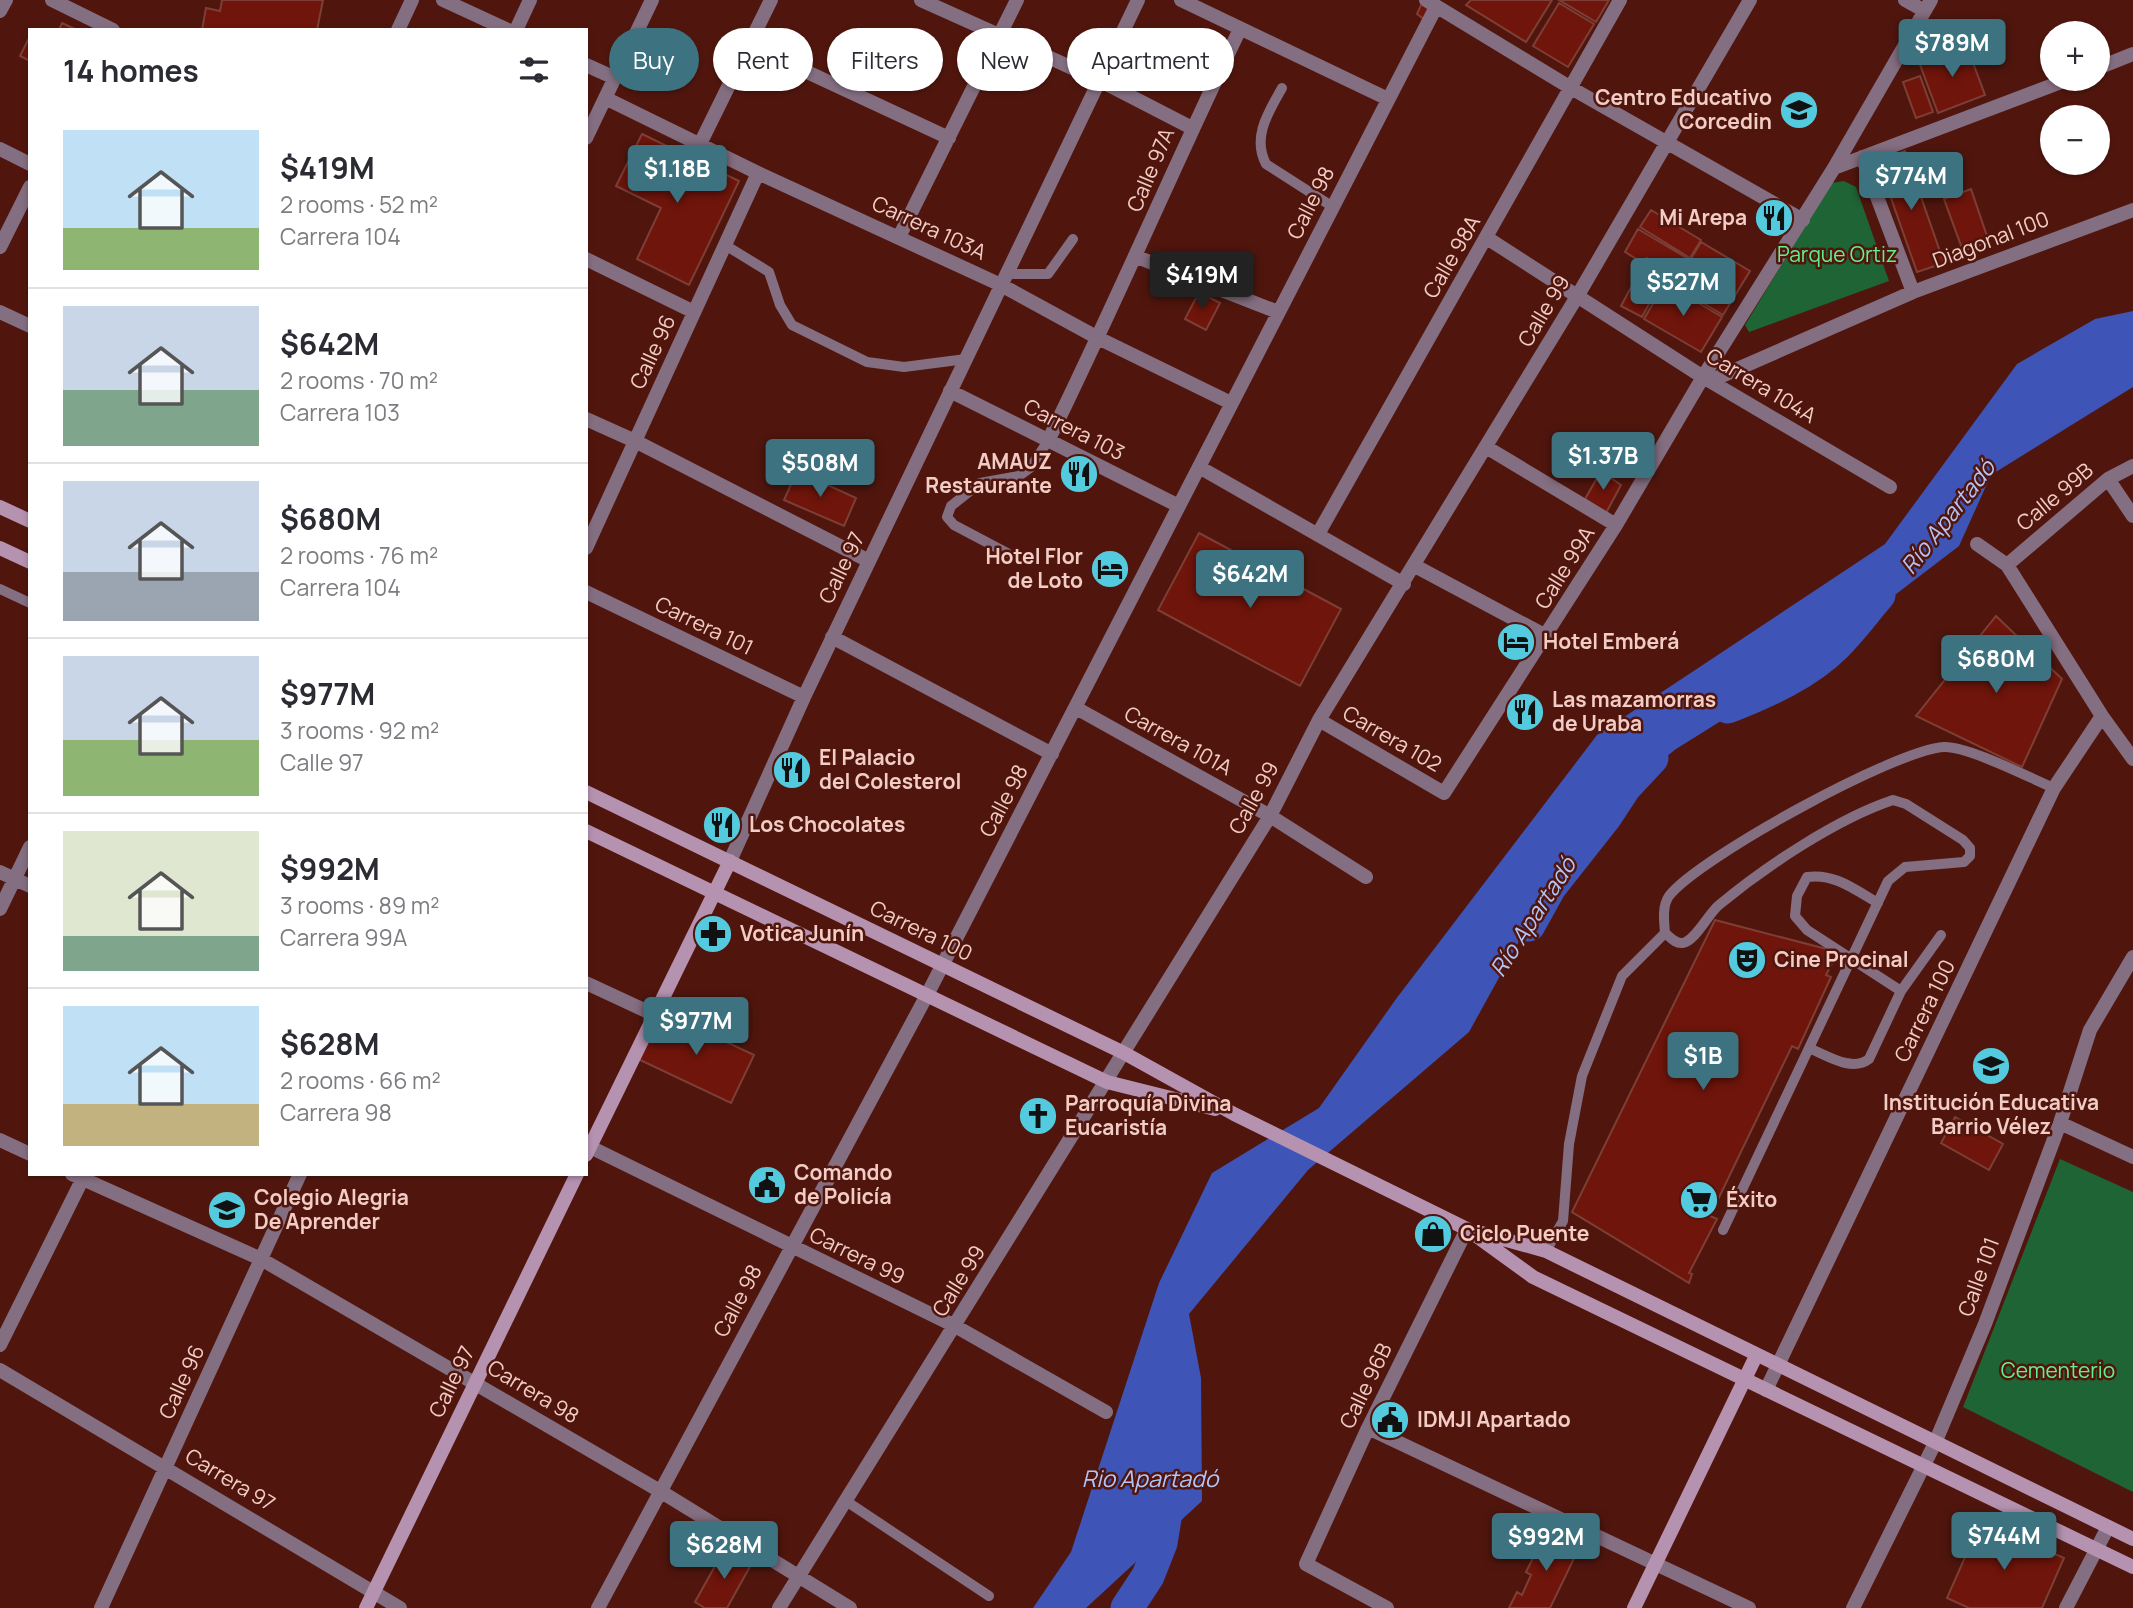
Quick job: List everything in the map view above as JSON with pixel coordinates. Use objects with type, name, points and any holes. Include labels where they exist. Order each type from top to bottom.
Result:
[{"type":"main road","points":[[0,507],[28,521]]},
{"type":"main road","points":[[0,548],[28,561]]},
{"type":"main road","name":"Carrera 100","points":[[588,793],[1124,1053],[1234,1114],[1467,1229],[1533,1277],[2133,1567]]},
{"type":"main road","name":"Carrera 100","points":[[588,832],[1107,1082],[1234,1114]]},
{"type":"main road","name":"Calle 97","points":[[588,1149],[730,861]]},
{"type":"main road","name":"Calle 97","points":[[366,1608],[576,1176]]},
{"type":"main road","name":"Carrera 100","points":[[1467,1229],[1546,1251],[1777,1367],[2133,1539]]},
{"type":"main road","points":[[1634,1608],[1756,1356]]},
{"type":"street","points":[[0,11],[6,0]]},
{"type":"street","points":[[52,0],[109,28]]},
{"type":"street","points":[[399,28],[412,0]]},
{"type":"street","points":[[443,0],[504,28]]},
{"type":"street","points":[[517,28],[530,0]]},
{"type":"street","points":[[639,28],[652,0]]},
{"type":"street","points":[[757,28],[771,0]]},
{"type":"street","points":[[920,0],[980,28]]},
{"type":"street","points":[[1003,28],[1017,0]]},
{"type":"street","name":"Calle 97","points":[[1124,28],[1138,0]]},
{"type":"street","points":[[1181,0],[1388,99]]},
{"type":"street","name":"Calle 98A","points":[[1318,534],[1620,0]]},
{"type":"street","name":"Calle 99","points":[[779,1608],[1270,816],[1319,720],[1578,295],[1750,0]]},
{"type":"street","points":[[1905,0],[1927,5]]},
{"type":"street","points":[[1431,3],[1571,88],[1803,220]]},
{"type":"street","name":"Calle 98","points":[[597,1608],[927,995],[1388,99],[1431,3]]},
{"type":"street","name":"Calle 99A","points":[[1444,793],[1707,379],[1834,168],[1927,5]]},
{"type":"street","name":"Calle 97A","points":[[1048,441],[1137,257],[1192,128],[1240,29]]},
{"type":"street","points":[[2110,63],[2133,54]]},
{"type":"street","points":[[588,66],[609,75]]},
{"type":"street","points":[[813,75],[948,138]]},
{"type":"street","points":[[1834,168],[2040,90]]},
{"type":"street","points":[[588,134],[609,91]]},
{"type":"street","points":[[700,145],[726,91]]},
{"type":"street","points":[[899,237],[972,91]]},
{"type":"street","name":"Calle 97","points":[[730,861],[832,637],[1094,91]]},
{"type":"street","points":[[1120,91],[1192,128]]},
{"type":"street","name":"Carrera 103A","points":[[606,98],[758,173],[899,237],[1004,280],[1098,338],[1231,403]]},
{"type":"street","points":[[0,149],[28,162]]},
{"type":"street","points":[[1862,157],[1913,292]]},
{"type":"street","name":"Calle 96","points":[[588,544],[758,173]]},
{"type":"street","points":[[0,247],[28,191]]},
{"type":"street","name":"Diagonal 100","points":[[1707,379],[1913,292],[2133,209]]},
{"type":"street","name":"Carrera 104A","points":[[1487,238],[1707,379],[1890,486]]},
{"type":"street","points":[[1137,257],[1278,313]]},
{"type":"street","points":[[588,261],[694,312]]},
{"type":"street","points":[[0,312],[28,325]]},
{"type":"street","name":"Carrera 103","points":[[950,391],[1179,506]]},
{"type":"street","points":[[588,420],[635,440],[869,561]]},
{"type":"street","points":[[1486,447],[1616,525]]},
{"type":"street","name":"Calle 99B","points":[[2007,565],[2108,479],[2133,466]]},
{"type":"street","points":[[1199,467],[1404,584]]},
{"type":"street","points":[[2108,479],[2133,516]]},
{"type":"street","points":[[1977,544],[2007,565],[2102,716],[2133,759]]},
{"type":"street","points":[[1415,566],[1546,636]]},
{"type":"street","name":"Carrera 101","points":[[588,593],[804,697]]},
{"type":"street","points":[[832,637],[1052,754]]},
{"type":"street","name":"Carrera 101A","points":[[1076,708],[1270,816],[1366,877]]},
{"type":"street","name":"Carrera 100","points":[[1766,1390],[2054,788],[2102,716]]},
{"type":"street","name":"Carrera 102","points":[[1319,720],[1444,793]]},
{"type":"street","points":[[0,909],[28,851]]},
{"type":"street","points":[[0,872],[28,885]]},
{"type":"street","name":"Calle 101","points":[[1853,1608],[1935,1443],[1985,1324],[2060,1124],[2090,1030],[2129,976],[2133,957]]},
{"type":"street","points":[[588,984],[655,1015]]},
{"type":"street","points":[[2060,1124],[2133,1157]]},
{"type":"street","points":[[0,1140],[28,1153]]},
{"type":"street","name":"Carrera 99","points":[[588,1149],[955,1326],[1106,1412]]},
{"type":"street","points":[[0,1345],[80,1176]]},
{"type":"street","name":"Carrera 98","points":[[80,1176],[261,1259],[660,1491],[850,1608]]},
{"type":"street","name":"Calle 96","points":[[102,1608],[299,1176]]},
{"type":"street","name":"Calle 96B","points":[[1387,1608],[1306,1564],[1368,1428],[1467,1229]]},
{"type":"street","name":"Carrera 97","points":[[0,1370],[167,1466],[400,1608]]},
{"type":"street","points":[[1368,1428],[1749,1608]]},
{"type":"street","points":[[2066,1608],[2108,1527]]},
{"type":"lane","points":[[1282,89],[1265,119],[1260,153],[1266,164],[1333,207]]},
{"type":"lane","points":[[1004,280],[1048,274],[1073,239]]},
{"type":"lane","points":[[725,245],[769,272],[780,305],[792,325],[867,362],[904,367],[966,359]]},
{"type":"lane","points":[[1007,553],[954,525],[947,517],[951,506],[980,483],[1019,476],[1030,468],[1048,441]]},
{"type":"lane","points":[[0,589],[28,602]]},
{"type":"lane","points":[[1723,1230],[1853,961],[1888,881],[1905,867],[1964,862],[1970,856],[1970,848],[1963,840],[1906,804],[1893,800],[1817,838],[1752,877],[1709,913],[1691,939],[1684,943],[1675,942],[1665,933],[1664,916],[1668,898],[1692,874],[1790,813],[1918,751],[1947,747],[1966,752],[2054,788]]},
{"type":"lane","points":[[1878,902],[1823,875],[1807,877],[1797,896],[1795,916],[1853,961],[1901,991]]},
{"type":"lane","points":[[1546,1251],[1563,1220],[1569,1144],[1582,1076],[1622,976],[1665,933]]},
{"type":"lane","points":[[1811,1049],[1852,1065],[1862,1065],[1869,1059],[1901,991],[1941,934]]},
{"type":"lane","points":[[846,1501],[989,1596]]},
{"type":"green space","name":"Parque Ortiz","points":[[1844,181],[1856,187],[1889,281],[1749,332],[1745,325],[1831,183]]},
{"type":"green space","name":"Cementerio","points":[[2060,1159],[2133,1192],[2133,1492],[1963,1407]]},
{"type":"water","name":"Rio Apartadó","points":[[2133,311],[2133,387],[1991,475],[1959,546],[1769,691],[1676,749],[1586,820],[1469,1032],[1308,1170],[1189,1314],[1201,1378],[1202,1501],[1086,1608],[1033,1608],[1071,1552],[1159,1283],[1212,1173],[1319,1108],[1396,999],[1597,735],[1885,544],[2017,364],[2095,319]]},
{"type":"building","points":[[222,0],[323,0],[317,28],[202,28],[206,8],[220,11]]},
{"type":"building","points":[[1471,0],[1552,0],[1526,42],[1466,5]]},
{"type":"building","points":[[1559,0],[1609,0],[1596,22]]},
{"type":"building","points":[[1423,1],[1432,7],[1425,20],[1417,14]]},
{"type":"building","points":[[1559,3],[1594,24],[1568,67],[1533,46]]},
{"type":"building","points":[[62,23],[73,28],[60,28]]},
{"type":"building","points":[[28,40],[28,60],[20,56]]},
{"type":"building","points":[[1966,44],[1985,95],[1938,113],[1919,62]]},
{"type":"building","points":[[1920,76],[1933,112],[1916,118],[1903,82]]},
{"type":"building","points":[[642,134],[739,181],[689,285],[637,259],[661,208],[616,186]]},
{"type":"building","points":[[1905,151],[1944,263],[1917,272],[1878,161]]},
{"type":"building","points":[[1971,189],[1989,242],[1963,251],[1944,199]]},
{"type":"building","points":[[1651,210],[1701,240],[1690,258],[1640,227]]},
{"type":"building","points":[[1638,229],[1687,258],[1674,280],[1668,277],[1671,272],[1647,258],[1643,263],[1625,252]]},
{"type":"building","points":[[1701,242],[1750,271],[1723,315],[1675,286]]},
{"type":"building","points":[[1645,261],[1666,273],[1642,317],[1621,306]]},
{"type":"building","points":[[1665,283],[1722,317],[1701,352],[1644,319]]},
{"type":"building","points":[[1199,292],[1220,303],[1206,330],[1185,319]]},
{"type":"building","points":[[797,471],[856,498],[844,526],[784,500]]},
{"type":"building","points":[[1601,471],[1621,485],[1606,513],[1585,499]]},
{"type":"building","points":[[1199,533],[1341,609],[1300,686],[1158,610]]},
{"type":"building","points":[[1996,616],[2062,679],[2022,767],[1916,716]]},
{"type":"building","points":[[1715,920],[1838,952],[1826,975],[1831,977],[1798,1049],[1792,1046],[1710,1216],[1717,1219],[1689,1273],[1692,1274],[1689,1283],[1572,1212]]},
{"type":"building","points":[[661,1011],[754,1055],[731,1103],[638,1059]]},
{"type":"building","points":[[1955,1117],[2003,1144],[1989,1170],[1941,1143]]},
{"type":"building","points":[[1981,1521],[2064,1558],[2042,1608],[1969,1608],[1947,1598]]},
{"type":"building","points":[[1546,1532],[1579,1548],[1550,1608],[1509,1608],[1517,1592],[1522,1595],[1531,1575],[1526,1572]]},
{"type":"building","points":[[725,1548],[752,1563],[727,1608],[705,1608],[695,1602]]},
{"type":"waterway","name":"Río Apartadó","points":[[1728,707],[1771,688],[1812,665],[1842,639],[1879,595]]},
{"type":"waterway","name":"Río Apartadó","points":[[1529,925],[1550,887],[1606,816],[1625,787],[1652,758]]},
{"type":"waterway","name":"Río Apartadó","points":[[1127,1608],[1148,1576],[1161,1543],[1169,1494]]},
{"type":"place","name":"Centro Educativo Corcedin","points":[[1799,110]]},
{"type":"place","name":"Mi Arepa","points":[[1774,218]]},
{"type":"place","name":"AMAUZ Restaurante","points":[[1079,474]]},
{"type":"place","name":"Hotel Flor de Loto","points":[[1110,569]]},
{"type":"place","name":"Hotel Emberá","points":[[1516,642]]},
{"type":"place","name":"Las mazamorras de Uraba","points":[[1525,712]]},
{"type":"place","name":"El Palacio del Colesterol","points":[[792,770]]},
{"type":"place","name":"Los Chocolates","points":[[722,825]]},
{"type":"place","name":"Votica Junín","points":[[713,934]]},
{"type":"place","name":"Cine Procinal","points":[[1747,960]]},
{"type":"place","name":"Institución Educativa Barrio Vélez","points":[[1991,1066]]},
{"type":"place","name":"Parroquía Divina Eucaristía","points":[[1038,1116]]},
{"type":"place","name":"Comando de Policía","points":[[767,1185]]},
{"type":"place","name":"Éxito","points":[[1699,1200]]},
{"type":"place","name":"Colegio Alegria De Aprender","points":[[227,1210]]},
{"type":"place","name":"Ciclo Puente","points":[[1433,1234]]},
{"type":"place","name":"IDMJI Apartado","points":[[1390,1420]]}]
